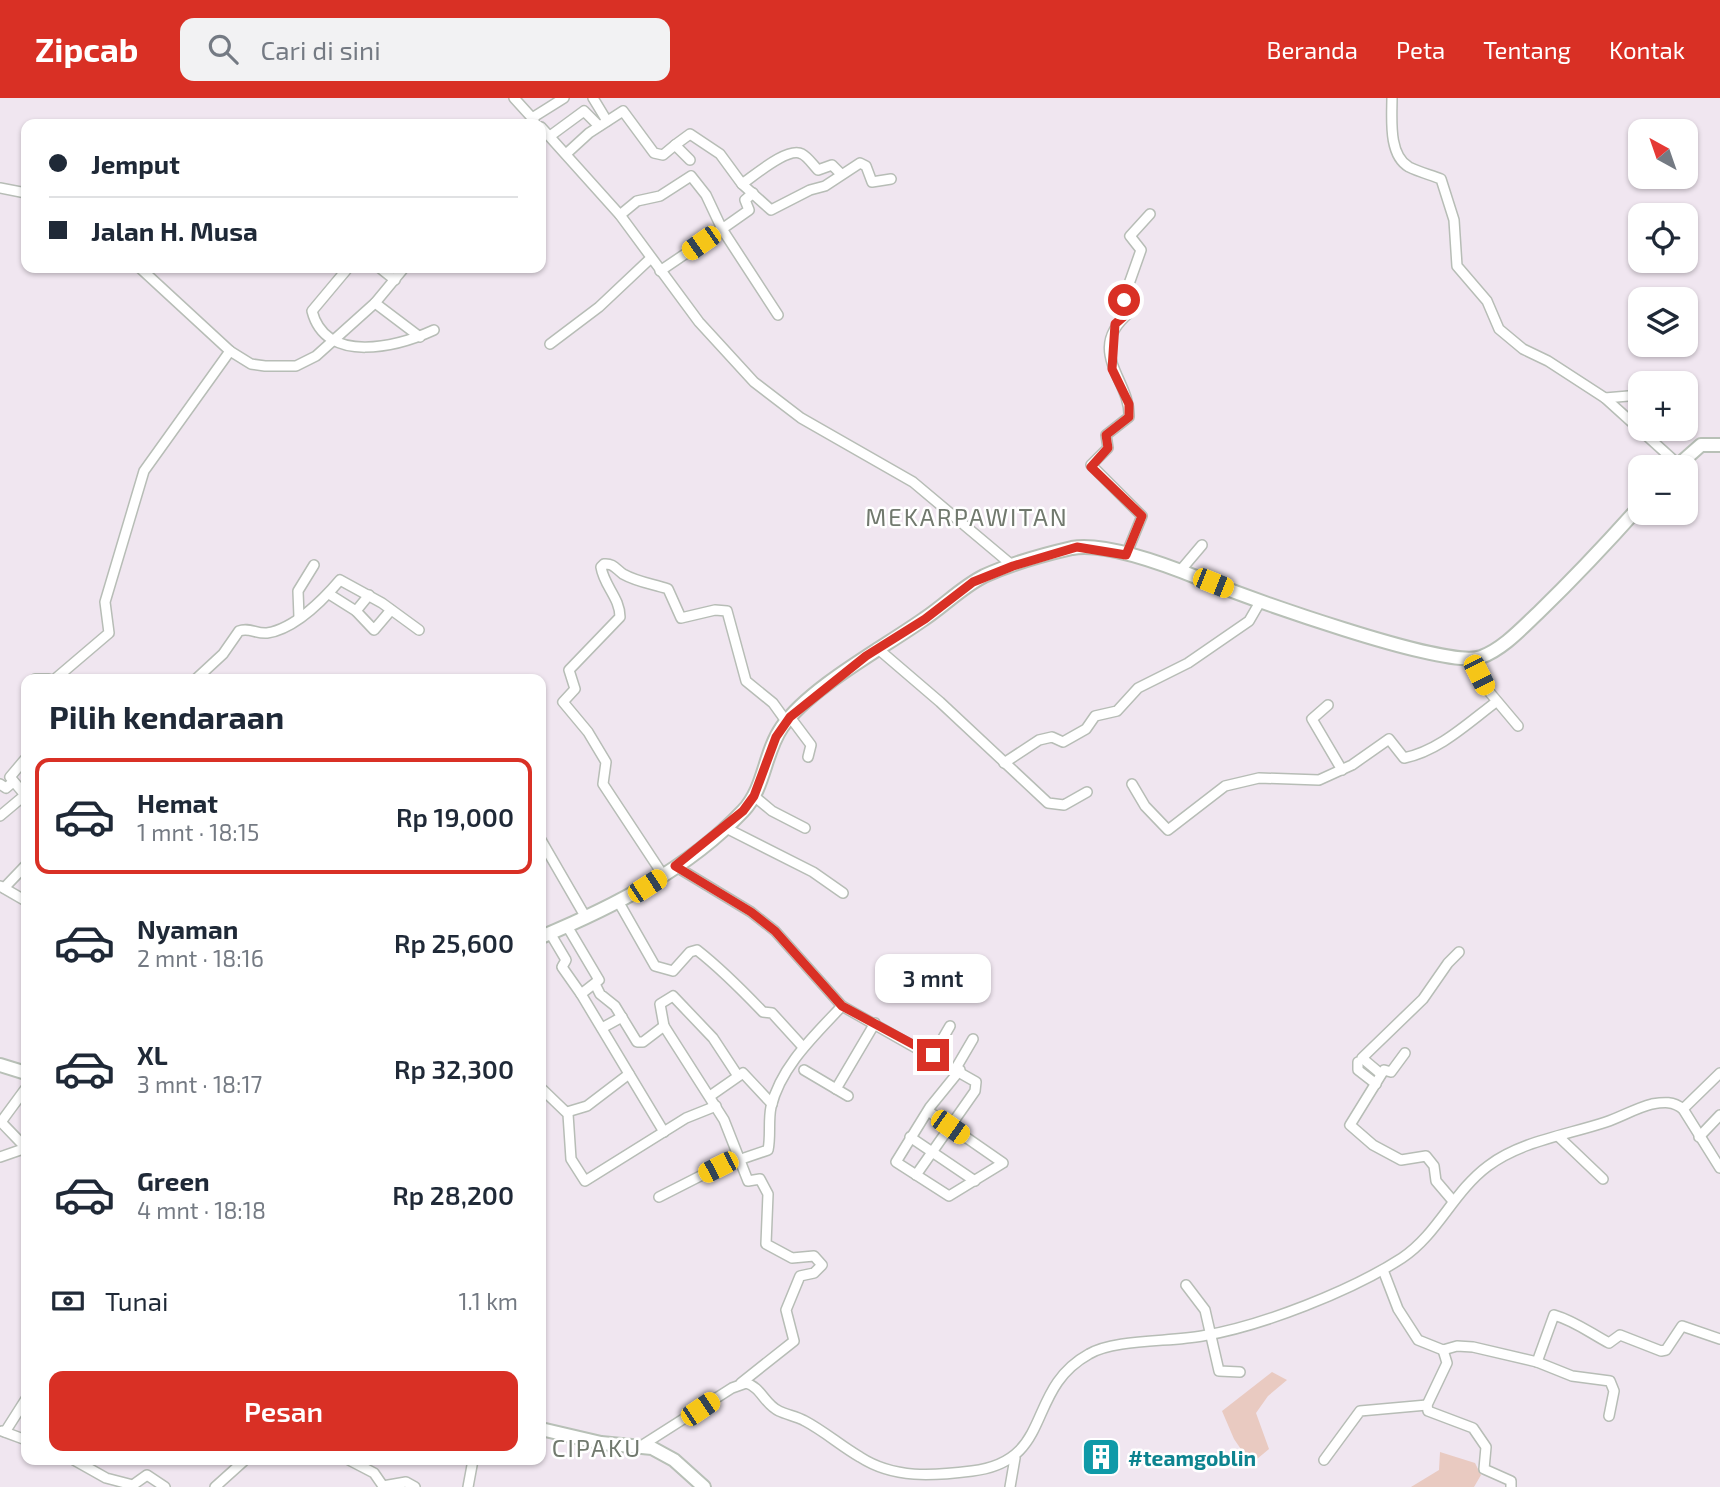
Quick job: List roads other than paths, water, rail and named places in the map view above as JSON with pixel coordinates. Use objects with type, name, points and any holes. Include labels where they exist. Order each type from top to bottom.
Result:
[{"type":"street","points":[[514,98],[532,119]]},
{"type":"street","points":[[546,122],[564,98]]},
{"type":"street","points":[[593,98],[603,123]]},
{"type":"street","points":[[1392,98],[1392,131],[1400,157],[1407,166],[1441,180],[1454,220],[1457,265],[1487,301],[1499,329],[1523,349],[1548,361],[1605,398],[1666,455]]},
{"type":"street","points":[[546,127],[584,111],[603,123]]},
{"type":"street","points":[[566,154],[603,123],[624,112],[658,155],[688,134],[694,135],[720,154],[742,184],[765,207],[774,210],[810,190],[825,186],[863,163],[872,182],[891,179]]},
{"type":"street","points":[[546,134],[620,215],[660,271],[724,351],[775,400],[913,482],[1013,566]]},
{"type":"street","points":[[675,145],[691,160]]},
{"type":"street","points":[[742,184],[782,156],[794,152],[802,154],[818,170],[832,165],[841,174]]},
{"type":"street","points":[[620,215],[641,198],[660,196],[691,176],[706,195],[722,229],[778,315]]},
{"type":"street","points":[[0,188],[21,192]]},
{"type":"street","points":[[660,271],[749,210],[745,200],[753,193]]},
{"type":"street","points":[[1126,555],[1142,516],[1091,467],[1108,448],[1106,435],[1129,417],[1129,404],[1112,369],[1111,341],[1115,325],[1129,313],[1124,298],[1141,250],[1130,236],[1150,214]]},
{"type":"street","points":[[550,344],[599,307],[651,258]]},
{"type":"street","points":[[145,273],[230,351],[251,365],[296,366],[316,356],[334,340],[375,303],[400,273]]},
{"type":"street","points":[[344,273],[312,311],[316,320],[334,340],[373,348],[394,346],[434,330]]},
{"type":"street","points":[[386,273],[395,280]]},
{"type":"street","points":[[375,303],[420,337]]},
{"type":"street","points":[[61,674],[108,634],[106,597],[144,471],[230,351]]},
{"type":"street","points":[[1605,398],[1628,397]]},
{"type":"street","points":[[1690,455],[1701,445],[1720,445]]},
{"type":"street","points":[[546,935],[618,901],[675,866],[743,811],[754,796],[776,737],[788,719],[877,648],[925,619],[973,582],[1013,566],[1077,547],[1126,555],[1180,570],[1260,602],[1376,638],[1473,659],[1490,653],[1518,632],[1599,554],[1628,520]]},
{"type":"street","points":[[1180,570],[1202,545]]},
{"type":"street","points":[[663,875],[603,784],[606,764],[595,744],[563,702],[575,689],[569,670],[621,617],[620,606],[604,579],[601,567],[604,564],[608,562],[629,577],[668,589],[681,618],[715,610],[727,611],[746,681],[773,703],[811,745],[808,757]]},
{"type":"street","points":[[299,617],[298,591],[314,565]]},
{"type":"street","points":[[201,674],[223,654],[239,631],[248,629],[267,633],[299,617],[329,594],[341,580],[369,595],[419,630]]},
{"type":"street","points":[[329,594],[356,611],[374,630],[391,610]]},
{"type":"street","points":[[356,611],[369,595]]},
{"type":"street","points":[[1004,763],[1039,740],[1052,737],[1063,742],[1088,727],[1095,716],[1117,711],[1138,688],[1188,663],[1249,621],[1260,602]]},
{"type":"street","points":[[877,648],[1054,805],[1063,805],[1087,792]]},
{"type":"street","points":[[1473,659],[1496,702],[1518,726]]},
{"type":"street","points":[[1132,784],[1145,806],[1167,830],[1225,786],[1259,778],[1319,780],[1342,770],[1389,740],[1404,758],[1419,753],[1460,729],[1496,702]]},
{"type":"street","points":[[1328,705],[1312,719],[1342,770]]},
{"type":"street","points":[[21,764],[11,775],[13,782],[21,789]]},
{"type":"street","points":[[0,784],[6,788],[13,782]]},
{"type":"street","points":[[754,796],[772,811],[805,828]]},
{"type":"street","points":[[0,816],[21,803]]},
{"type":"street","points":[[724,827],[813,872],[843,893]]},
{"type":"street","points":[[546,849],[585,916]]},
{"type":"street","points":[[675,866],[751,912],[775,931],[842,1006],[958,1069],[976,1082],[975,1091],[916,1175]]},
{"type":"street","points":[[21,870],[2,887],[21,898]]},
{"type":"street","points":[[618,901],[655,965],[673,971],[690,952],[696,950],[710,964],[720,967],[764,1013],[772,1013],[803,1047]]},
{"type":"street","points":[[567,926],[598,978],[595,984],[581,994]]},
{"type":"street","points":[[546,936],[566,960],[562,967],[664,1132]]},
{"type":"street","points":[[1381,1074],[1362,1058],[1423,999],[1448,963],[1459,953]]},
{"type":"street","points":[[595,984],[639,1042],[664,1026]]},
{"type":"street","points":[[641,1446],[741,1383],[794,1341],[786,1308],[800,1276],[814,1273],[820,1262],[808,1255],[791,1258],[766,1244],[768,1194],[760,1179],[748,1180],[716,1106],[664,1026],[660,1004],[673,996],[713,1038],[738,1076]]},
{"type":"street","points":[[659,1197],[739,1159],[768,1150],[772,1104],[785,1075],[803,1047],[842,1006]]},
{"type":"street","points":[[602,1028],[622,1017]]},
{"type":"street","points":[[836,1089],[875,1023]]},
{"type":"street","points":[[933,1055],[950,1026]]},
{"type":"street","points":[[928,1111],[1003,1163],[949,1196],[895,1160],[928,1111],[958,1069],[973,1038]]},
{"type":"street","points":[[1405,1053],[1391,1072],[1384,1070],[1381,1074],[1350,1123],[1351,1127],[1373,1145],[1401,1160],[1426,1156],[1433,1165],[1435,1178],[1453,1201]]},
{"type":"street","points":[[1358,1062],[1358,1069],[1376,1084]]},
{"type":"street","points":[[0,1065],[21,1071]]},
{"type":"street","points":[[804,1070],[848,1096]]},
{"type":"street","points":[[1683,1109],[1720,1073]]},
{"type":"street","points":[[567,1112],[587,1106],[629,1074]]},
{"type":"street","points":[[710,1096],[745,1074],[772,1104]]},
{"type":"street","points":[[546,1093],[567,1112],[571,1159],[583,1181],[691,1116],[716,1106]]},
{"type":"street","points":[[21,1095],[1,1122],[21,1143]]},
{"type":"street","points":[[1010,1487],[1015,1458],[1033,1432],[1055,1381],[1071,1365],[1090,1353],[1120,1344],[1163,1343],[1213,1334],[1292,1309],[1383,1270],[1421,1244],[1453,1201],[1486,1167],[1507,1153],[1649,1105],[1675,1103],[1683,1109],[1720,1168]]},
{"type":"street","points":[[1699,1137],[1720,1115]]},
{"type":"street","points":[[910,1137],[975,1181]]},
{"type":"street","points":[[1559,1137],[1603,1179]]},
{"type":"street","points":[[0,1157],[21,1150]]},
{"type":"street","points":[[1383,1270],[1398,1309],[1414,1335],[1443,1350],[1457,1346],[1473,1347],[1537,1362],[1572,1376],[1610,1381],[1614,1391],[1609,1416]]},
{"type":"street","points":[[1186,1284],[1205,1310],[1213,1334],[1219,1371],[1240,1372]]},
{"type":"street","points":[[1537,1362],[1554,1315],[1579,1324],[1585,1331],[1609,1343],[1620,1335],[1663,1352],[1682,1326],[1720,1339]]},
{"type":"street","points":[[1427,1405],[1447,1363],[1443,1350]]},
{"type":"street","points":[[741,1383],[753,1385],[775,1410],[804,1420],[863,1460],[900,1474],[970,1472],[995,1468],[1015,1458]]},
{"type":"street","points":[[1324,1460],[1360,1411],[1427,1405]]},
{"type":"street","points":[[1427,1405],[1432,1415],[1465,1423],[1477,1431],[1486,1447],[1484,1469],[1511,1481],[1511,1487]]},
{"type":"street","points":[[21,1406],[2,1431],[21,1438]]},
{"type":"street","points":[[546,1430],[601,1443],[641,1446],[664,1453],[704,1487]]},
{"type":"street","points":[[84,1465],[118,1482],[133,1485],[147,1475],[165,1487]]},
{"type":"street","points":[[215,1487],[239,1465]]},
{"type":"street","points":[[359,1465],[374,1472],[383,1486],[406,1482],[415,1487]]},
{"type":"street","points":[[468,1487],[472,1465]]},
{"type":"place","name":"#teamgoblin","points":[[1101,1457]]},
{"type":"district","name":"MEKARPAWITAN","points":[[967,516]]},
{"type":"district","name":"CIPAKU","points":[[597,1447]]}]
